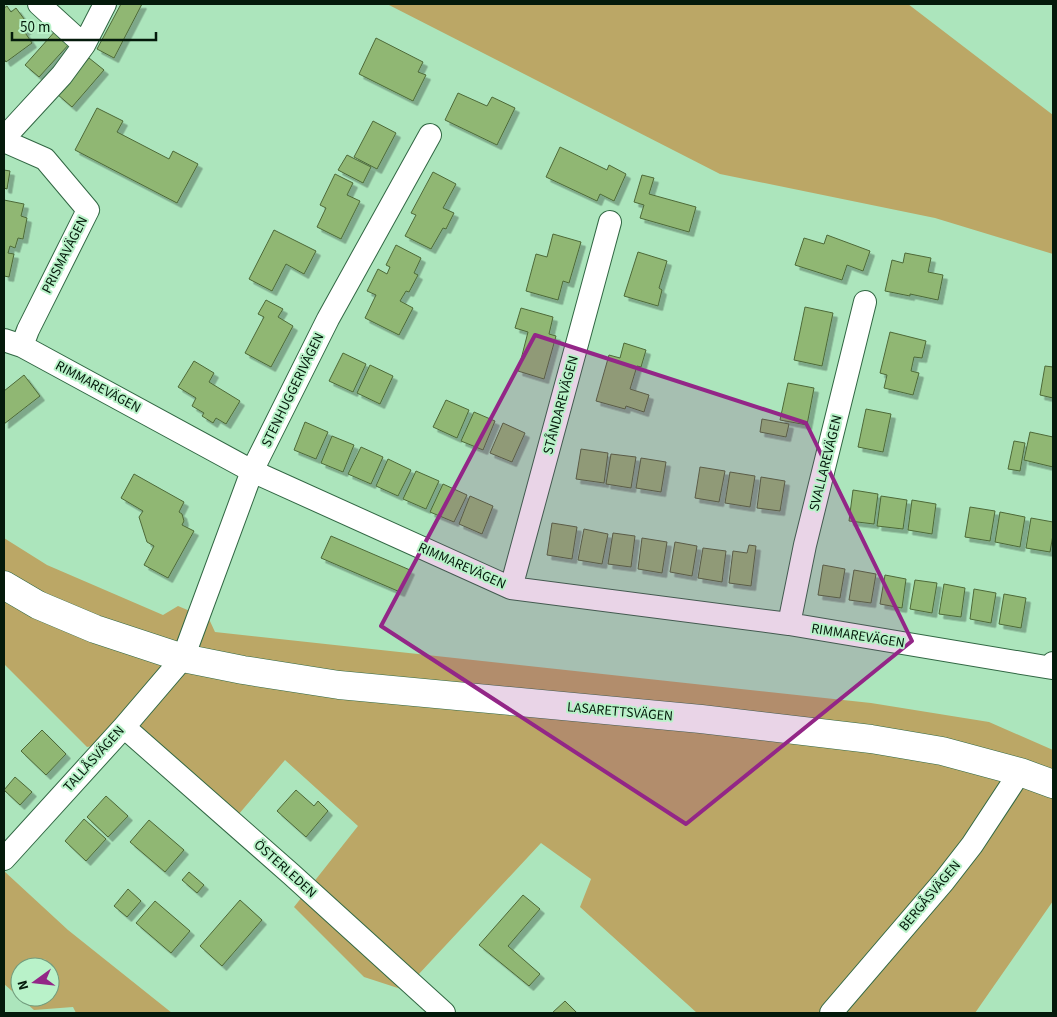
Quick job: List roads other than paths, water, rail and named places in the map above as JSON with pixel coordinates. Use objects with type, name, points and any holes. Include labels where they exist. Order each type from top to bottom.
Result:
[{"type":"street","points":[[38,4],[84,44]]},
{"type":"street","points":[[4,139],[62,75],[84,44],[105,4]]},
{"type":"street","name":"STENHUGGERIVÄGEN","points":[[183,658],[252,471],[328,319],[430,135]]},
{"type":"street","name":"PRISMAVÄGEN","points":[[4,139],[45,159],[88,210],[28,330],[13,343]]},
{"type":"street","name":"STÅNDAREVÄGEN","points":[[511,588],[610,222]]},
{"type":"street","name":"SVALLAREVÄGEN","points":[[789,624],[806,545],[865,302]]},
{"type":"street","name":"RIMMAREVÄGEN","points":[[13,343],[252,471],[511,588],[789,624],[1053,666]]},
{"type":"street","points":[[4,585],[38,605],[96,629],[183,658]]},
{"type":"street","name":"TALLÅSVÄGEN","points":[[4,859],[124,727],[183,658]]},
{"type":"street","name":"LASARETTSVÄGEN","points":[[183,658],[243,670],[339,685],[701,719],[871,739],[942,751],[1020,772],[1053,784]]},
{"type":"street","name":"ÖSTERLEDEN","points":[[124,727],[291,874],[444,1013]]},
{"type":"street","name":"BERGÅSVÄGEN","points":[[831,1013],[961,859],[1020,772]]}]
